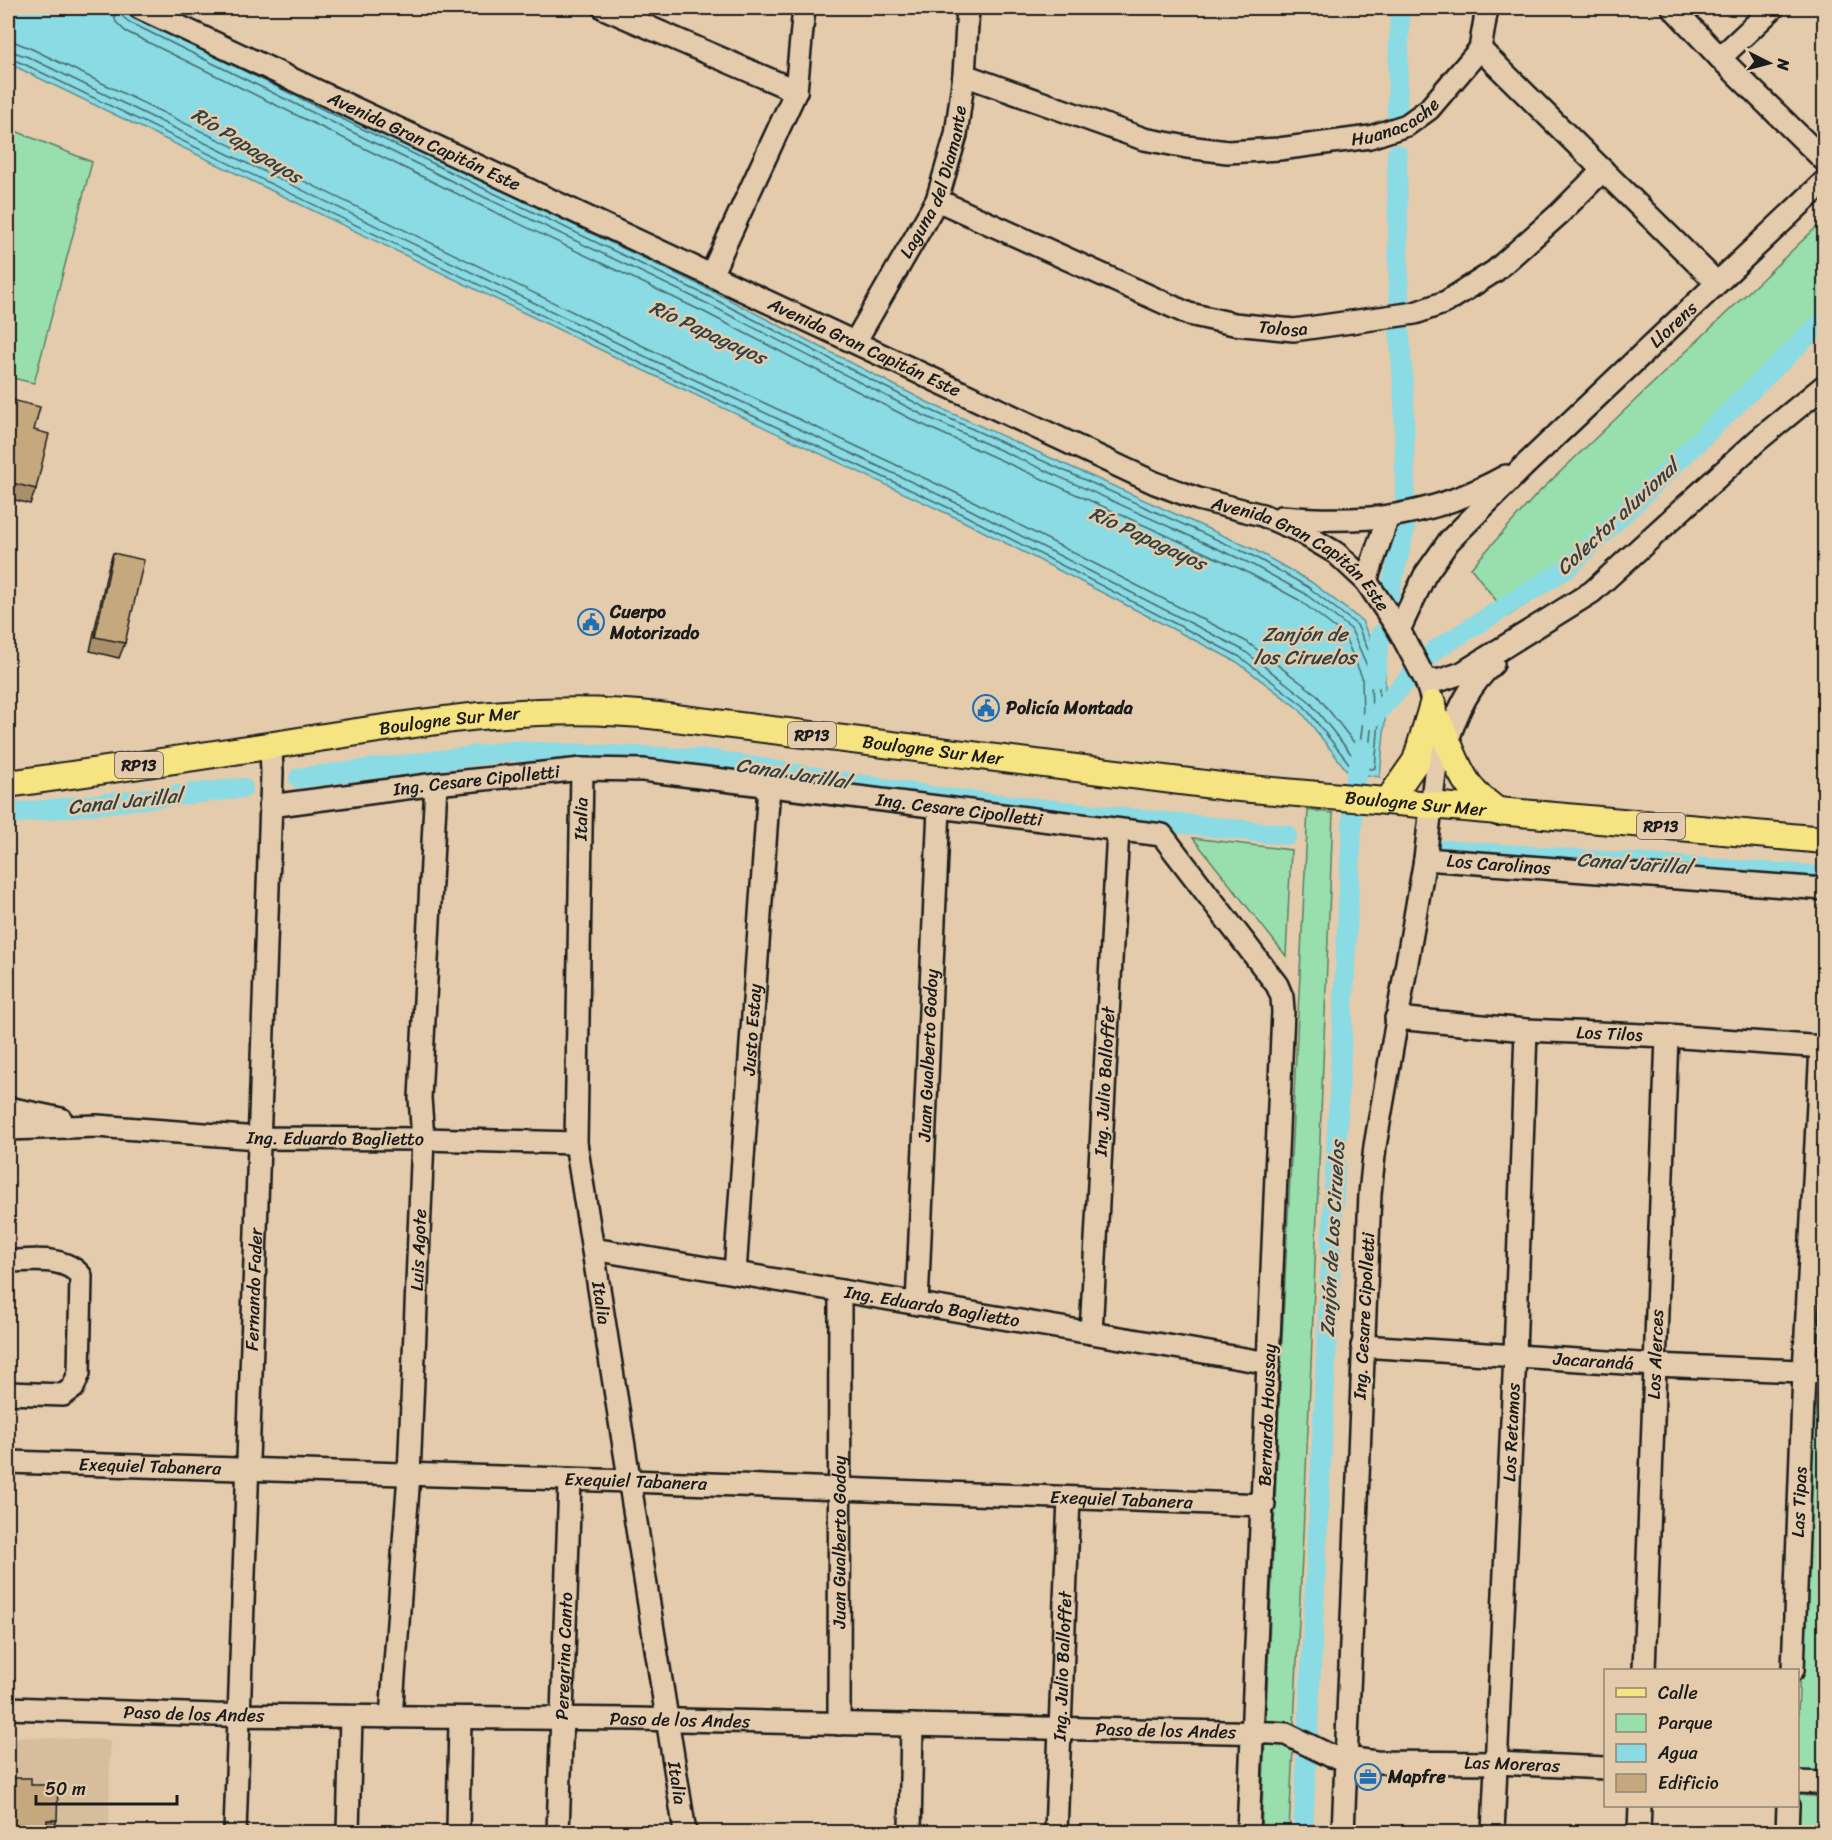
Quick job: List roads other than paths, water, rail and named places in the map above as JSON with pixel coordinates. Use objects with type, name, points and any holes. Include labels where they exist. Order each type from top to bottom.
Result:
[{"type":"main road","points":[[1388,801],[1416,761],[1434,705]]},
{"type":"main road","points":[[1434,705],[1459,767],[1469,784],[1498,812]]},
{"type":"main road","name":"Boulogne Sur Mer","points":[[8,784],[469,716],[556,711],[617,712],[1229,787],[1824,840]]},
{"type":"street","name":"Avenida Gran Capitán Este","points":[[140,8],[1155,483],[1198,499],[1262,515],[1316,540],[1343,559],[1366,581],[1402,638],[1434,705]]},
{"type":"street","points":[[604,8],[796,91]]},
{"type":"street","points":[[711,275],[796,91],[804,8]]},
{"type":"street","name":"Laguna del Diamante","points":[[855,342],[937,200],[956,135],[964,75],[968,8]]},
{"type":"street","points":[[1487,8],[1480,49],[1717,283]]},
{"type":"street","points":[[1673,8],[1720,58],[1824,160]]},
{"type":"street","points":[[1720,58],[1773,8]]},
{"type":"street","name":"Huanacache","points":[[964,75],[1144,139],[1227,152],[1279,149],[1370,137],[1407,125],[1429,109],[1480,49]]},
{"type":"street","name":"Tolosa","points":[[937,200],[1189,314],[1234,324],[1294,330],[1415,313],[1446,302],[1495,271],[1559,214],[1603,170]]},
{"type":"street","name":"Llorens","points":[[1402,638],[1425,575],[1449,541],[1523,467],[1824,182]]},
{"type":"street","points":[[1432,804],[1434,705],[1442,680],[1462,674],[1592,592],[1758,440],[1824,386]]},
{"type":"street","name":"Llorens","points":[[1262,515],[1347,520],[1388,517],[1426,509],[1460,498],[1523,467]]},
{"type":"street","points":[[1366,581],[1388,517]]},
{"type":"street","points":[[1434,705],[1456,714],[1466,695],[1483,673],[1520,639]]},
{"type":"street","name":"Fernando Fader","points":[[235,1833],[271,746]]},
{"type":"street","name":"Ing. Cesare Cipolletti","points":[[270,806],[436,784],[582,769],[643,770],[1162,835],[1282,997]]},
{"type":"street","name":"Italia","points":[[582,769],[576,1143],[685,1833]]},
{"type":"street","name":"Luis Agote","points":[[392,1717],[409,1475],[423,1139],[420,1098],[436,784]]},
{"type":"street","name":"Justo Estay","points":[[735,1273],[769,786]]},
{"type":"street","name":"Ing. Cesare Cipolletti","points":[[1343,1833],[1339,1757],[1374,1156],[1425,859],[1432,804]]},
{"type":"street","name":"Juan Gualberto Godoy","points":[[917,1304],[939,808]]},
{"type":"street","name":"Ing. Julio Balloffet","points":[[1091,1333],[1118,830]]},
{"type":"street","name":"Los Carolinos","points":[[1425,859],[1824,889]]},
{"type":"street","name":"Bernardo Houssay","points":[[1248,1833],[1264,1505],[1282,997]]},
{"type":"street","name":"Los Tilos","points":[[1396,1018],[1526,1030],[1667,1036],[1823,1047]]},
{"type":"street","name":"Los Retamos","points":[[1493,1833],[1515,1356],[1526,1030]]},
{"type":"street","name":"Los Alerces","points":[[1644,1669],[1667,1036]]},
{"type":"street","name":"Las Tipas","points":[[1793,1669],[1814,1372],[1823,1047]]},
{"type":"street","name":"Ing. Eduardo Baglietto","points":[[8,1108],[97,1126]]},
{"type":"street","name":"Ing. Eduardo Baglietto","points":[[8,1129],[97,1126],[258,1138],[576,1143]]},
{"type":"street","name":"Ing. Eduardo Baglietto","points":[[593,1250],[1269,1364]]},
{"type":"street","points":[[8,1261],[61,1262],[74,1267],[81,1276],[79,1373],[73,1388],[63,1395],[8,1393]]},
{"type":"street","name":"Juan Gualberto Godoy","points":[[839,1724],[840,1291]]},
{"type":"street","name":"Jacarandá","points":[[1362,1346],[1655,1365],[1814,1372]]},
{"type":"street","name":"Exequiel Tabanera","points":[[8,1462],[570,1481],[630,1481],[1264,1505]]},
{"type":"street","name":"Peregrina Canto","points":[[558,1833],[570,1481]]},
{"type":"street","name":"Ing. Julio Balloffet","points":[[1056,1833],[1069,1498]]},
{"type":"street","name":"Paso de los Andes","points":[[8,1708],[239,1715],[562,1718],[1253,1732],[1287,1734],[1339,1757]]},
{"type":"street","points":[[348,1833],[351,1717]]},
{"type":"street","points":[[458,1833],[460,1718]]},
{"type":"street","points":[[910,1833],[912,1725]]},
{"type":"street","name":"Las Moreras","points":[[1339,1757],[1376,1762],[1497,1763],[1604,1768]]},
{"type":"street","points":[[1799,1782],[1824,1783]]},
{"type":"street","points":[[1639,1833],[1640,1807]]},
{"type":"street","points":[[1787,1833],[1788,1807]]},
{"type":"water","name":"Zanjón de los Ciruelos","points":[[8,8],[129,8],[716,293],[929,403],[1255,550],[1311,582],[1362,621],[1385,673],[1385,721],[1380,777],[1348,772],[1300,710],[1237,662],[961,520],[634,366],[8,63]]},
{"type":"waterway","name":"Colector aluvional","points":[[1397,113],[1400,8]]},
{"type":"waterway","name":"Colector aluvional","points":[[1397,154],[1399,298]]},
{"type":"waterway","name":"Colector aluvional","points":[[1371,719],[1435,650],[1566,569],[1824,320]]},
{"type":"waterway","name":"Colector aluvional","points":[[1399,325],[1404,398],[1405,500]]},
{"type":"waterway","name":"Colector aluvional","points":[[1389,596],[1405,528]]},
{"type":"waterway","name":"Zanjón de Los Ciruelos","points":[[1375,678],[1380,635]]},
{"type":"waterway","name":"Zanjón de Los Ciruelos","points":[[1303,1832],[1354,785],[1363,749]]},
{"type":"waterway","name":"Canal Jarillal","points":[[299,778],[512,751],[707,759],[944,798],[1287,835]]},
{"type":"waterway","name":"Canal Jarillal","points":[[8,814],[243,788]]},
{"type":"waterway","name":"Canal Jarillal","points":[[1443,850],[1824,876]]},
{"type":"place","name":"Cuerpo Motorizado","points":[[591,622]]},
{"type":"place","name":"Policía Montada","points":[[986,708]]},
{"type":"place","name":"Mapfre","points":[[1368,1777]]},
{"type":"water label","name":"Río Papagayos","points":[[247,145]]},
{"type":"water label","name":"Río Papagayos","points":[[708,332]]},
{"type":"water label","name":"Río Papagayos","points":[[1148,538]]}]
